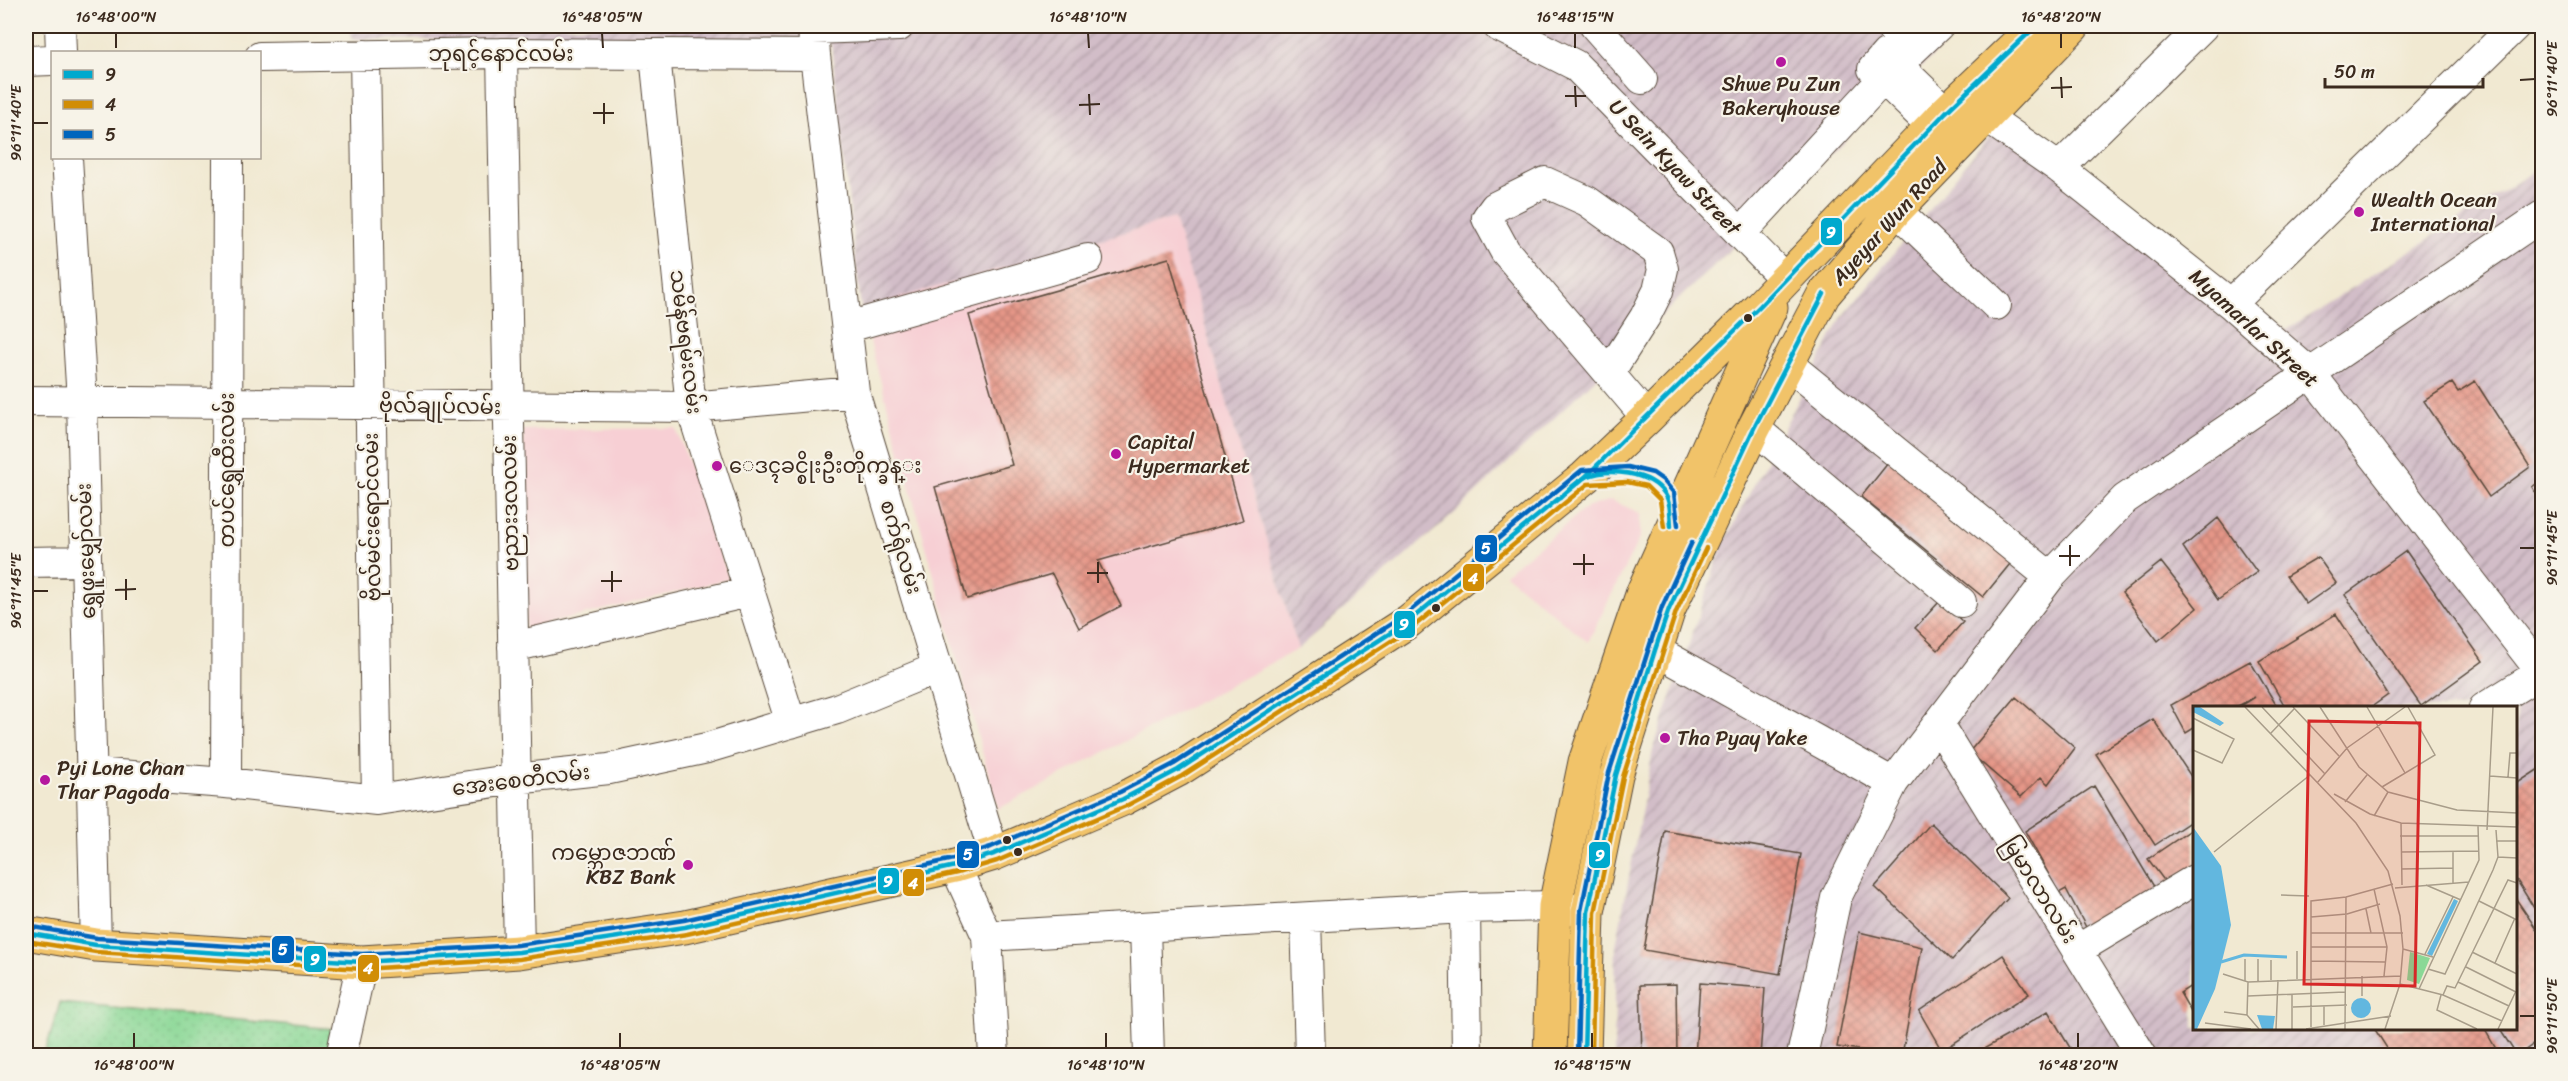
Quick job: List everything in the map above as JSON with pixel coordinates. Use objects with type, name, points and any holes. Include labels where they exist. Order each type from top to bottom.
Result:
[{"type":"main road","name":"Ayeyar Wun Road","points":[[1550,1056],[1555,906],[1585,762],[1636,611],[1671,526],[1728,404],[1756,336],[1791,273],[1957,112],[2036,26]]},
{"type":"main road","name":"Ayeyar Wun Road","points":[[1584,1056],[1588,912],[1616,775],[1669,609],[1754,428],[1789,365],[1824,294],[1896,210],[1957,112],[2073,26]]},
{"type":"main road","points":[[26,933],[96,945],[362,962],[519,952],[686,927],[955,866],[994,854],[1123,799],[1178,770],[1277,709],[1408,621],[1585,477],[1791,273],[1824,294]]},
{"type":"street","points":[[60,26],[61,51]]},
{"type":"street","points":[[813,37],[860,26],[899,26]]},
{"type":"street","name":"U Sein Kyaw Street","points":[[1498,26],[1575,65],[1740,234],[1791,273]]},
{"type":"street","points":[[1595,26],[1642,79]]},
{"type":"street","name":"Myamarlar Street","points":[[1890,26],[1898,64],[1957,112],[2059,168],[2231,304],[2310,374],[2542,672]]},
{"type":"street","points":[[1740,234],[1898,64],[1938,26]]},
{"type":"street","points":[[2059,168],[2203,26]]},
{"type":"street","points":[[2231,304],[2515,26]]},
{"type":"street","name":"ဘုရင့်နောင်လမ်း","points":[[261,57],[502,53],[655,55],[813,37]]},
{"type":"street","name":"စက်ရုံလမ်း","points":[[813,37],[854,392],[994,854]]},
{"type":"street","name":"ဗညားဒလလမ်း","points":[[502,53],[519,952]]},
{"type":"street","name":"ဗိုလ်မင်းရောင်လမ်း","points":[[365,55],[377,800]]},
{"type":"street","name":"သမိန်ဗရမ်းလမ်း","points":[[655,55],[692,407],[791,723]]},
{"type":"street","points":[[26,61],[51,60]]},
{"type":"street","name":"ရွှေဖူးမျှော်လမ်း","points":[[67,159],[82,400],[96,945]]},
{"type":"street","name":"တပင်ရွှေထီးလမ်း","points":[[225,783],[228,159]]},
{"type":"street","points":[[1609,373],[1645,317],[1658,291],[1663,269],[1658,252],[1587,201],[1545,182],[1495,207],[1487,218],[1505,251],[1647,418]]},
{"type":"street","points":[[1896,210],[1996,305]]},
{"type":"street","points":[[1802,1056],[1836,898],[1893,783],[2050,577],[2125,499],[2542,216]]},
{"type":"street","points":[[848,327],[1088,259]]},
{"type":"street","points":[[1789,365],[2050,577]]},
{"type":"street","name":"ဗိုလ်ချုပ်လမ်း","points":[[26,401],[692,407],[854,392]]},
{"type":"street","points":[[1754,428],[1961,602]]},
{"type":"street","points":[[26,562],[86,561]]},
{"type":"street","points":[[513,646],[749,592]]},
{"type":"street","points":[[1655,650],[1893,783]]},
{"type":"street","name":"အေးစေတီလမ်း","points":[[92,773],[225,783],[377,800],[515,779],[609,769],[707,748],[837,709],[937,668]]},
{"type":"street","points":[[2487,706],[2542,672]]},
{"type":"street","name":"မြမာလာလမ်း","points":[[1938,724],[2142,1056]]},
{"type":"street","points":[[955,866],[987,936],[994,1056]]},
{"type":"street","points":[[2077,950],[2193,881]]},
{"type":"street","points":[[987,936],[1465,908],[1555,906],[1588,912]]},
{"type":"street","points":[[1465,908],[1467,1056]]},
{"type":"street","points":[[1306,918],[1310,1056]]},
{"type":"street","points":[[1145,927],[1149,1056]]},
{"type":"street","points":[[341,1056],[362,962]]},
{"type":"shaded area","points":[[350,26],[1964,26],[1457,511],[1298,649],[1174,218],[861,309],[831,44],[351,39]]},
{"type":"shaded area","points":[[2008,112],[2287,330],[2542,166],[2542,1055],[1614,1056],[1616,946],[1653,750],[1722,546],[1841,319]]},
{"type":"shaded area","points":[[1174,218],[1298,649],[998,809],[861,309]]},
{"type":"shaded area","points":[[676,428],[729,579],[526,629],[523,430]]},
{"type":"shaded area","points":[[1611,500],[1640,513],[1640,537],[1588,642],[1505,574],[1586,508]]},
{"type":"green space","points":[[60,1003],[334,1029],[327,1055],[44,1056]]},
{"type":"building","name":"Capital Hypermarket","points":[[1169,258],[1243,520],[1098,561],[1121,606],[1079,628],[1052,574],[967,599],[935,487],[1012,465],[969,315]]},
{"type":"building","points":[[2475,381],[2530,467],[2489,497],[2424,401],[2452,383],[2458,392]]},
{"type":"building","points":[[1892,458],[2014,559],[1983,597],[1861,497]]},
{"type":"building","points":[[2542,480],[2542,503],[2532,487]]},
{"type":"building","points":[[2218,518],[2257,572],[2218,600],[2183,547]]},
{"type":"building","points":[[2406,551],[2483,661],[2421,706],[2345,595]]},
{"type":"building","points":[[2318,557],[2336,583],[2306,604],[2286,576]]},
{"type":"building","points":[[2161,562],[2197,608],[2158,641],[2122,593]]},
{"type":"building","points":[[1940,601],[1963,622],[1938,650],[1915,628]]},
{"type":"building","points":[[2336,614],[2388,695],[2373,706],[2285,706],[2259,661]]},
{"type":"building","points":[[2250,661],[2277,706],[2241,706],[2255,697],[2238,706],[2193,706],[2193,729],[2186,733],[2171,705]]},
{"type":"building","points":[[2016,697],[2075,748],[2048,784],[2041,777],[2021,797],[1969,752]]},
{"type":"building","points":[[2153,719],[2193,779],[2193,820],[2155,845],[2096,754]]},
{"type":"building","points":[[2542,767],[2542,921],[2517,881],[2517,783]]},
{"type":"building","points":[[2094,786],[2156,890],[2088,931],[2066,889],[2059,893],[2025,831]]},
{"type":"building","points":[[1931,823],[2008,898],[1952,960],[1875,887]]},
{"type":"building","points":[[2193,829],[2193,867],[2166,883],[2148,859]]},
{"type":"building","points":[[1665,831],[1801,854],[1780,974],[1644,950]]},
{"type":"building","points":[[2517,900],[2542,937],[2542,1038],[2517,1056],[2500,1030],[2517,1030]]},
{"type":"building","points":[[1859,932],[1922,947],[1902,1055],[1837,1047]]},
{"type":"building","points":[[2003,955],[2029,994],[1942,1051],[1919,1011]]},
{"type":"building","points":[[1700,983],[1765,988],[1760,1056],[1695,1056]]},
{"type":"building","points":[[1676,984],[1677,1056],[1642,1056],[1640,985]]},
{"type":"building","points":[[2193,985],[2193,1011],[2191,1012],[2180,993]]},
{"type":"building","points":[[2048,1011],[2075,1056],[1971,1056],[2023,1027]]},
{"type":"building","points":[[2375,1030],[2485,1030],[2500,1056],[2392,1056]]},
{"type":"transit line","name":"9","points":[[26,933],[96,945],[362,962],[519,952],[685,927],[955,866],[994,854],[1123,799],[1178,770],[1409,621],[1585,477],[1760,306],[1946,112],[2036,26]]},
{"type":"transit line","name":"9","points":[[1584,1056],[1588,912],[1616,775],[1655,650],[1669,609],[1754,428],[1824,294]]},
{"type":"transit line","name":"5","points":[[27,926],[97,938],[362,954],[518,945],[684,920],[953,859],[991,847],[1120,792],[1174,764],[1405,615],[1582,470],[1628,467],[1653,473],[1663,480],[1674,493],[1678,525]]},
{"type":"transit line","name":"9","points":[[1560,498],[1575,484],[1595,474],[1617,472],[1639,476],[1650,481],[1665,494],[1669,505],[1671,526]]},
{"type":"transit line","name":"4","points":[[26,941],[96,952],[362,969],[519,959],[687,934],[957,873],[997,861],[1126,806],[1182,776],[1413,627],[1588,484],[1627,482],[1646,486],[1660,500],[1664,527]]},
{"type":"transit line","name":"5","points":[[1577,1056],[1581,911],[1609,773],[1662,607],[1692,542]]},
{"type":"transit line","name":"4","points":[[1592,1056],[1595,913],[1623,777],[1676,612],[1706,548]]},
{"type":"place","name":"Shwe Pu Zun Bakeryhouse","points":[[1781,62]]},
{"type":"place","name":"Wealth Ocean International","points":[[2359,212]]},
{"type":"place","name":"Capital Hypermarket","points":[[1116,454]]},
{"type":"place","name":"ေဒၚခင္စိုးဦးတိုက္ခန္း","points":[[717,466]]},
{"type":"place","name":"Tha Pyay Yake","points":[[1665,738]]},
{"type":"place","name":"Pyi Lone Chan Thar Pagoda","points":[[45,780]]},
{"type":"place","name":"ကမ္ဘောဇဘဏ် KBZ Bank","points":[[688,865]]}]
